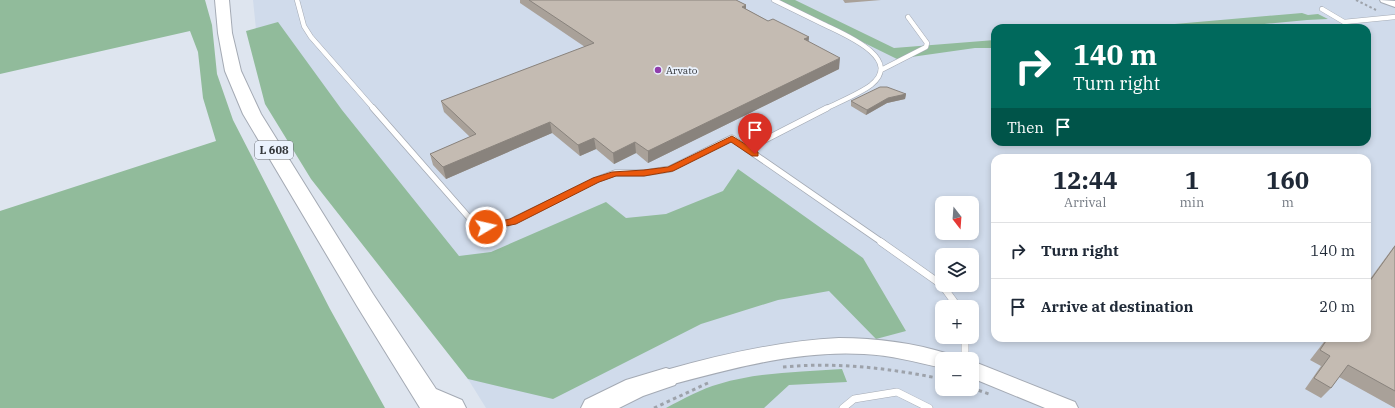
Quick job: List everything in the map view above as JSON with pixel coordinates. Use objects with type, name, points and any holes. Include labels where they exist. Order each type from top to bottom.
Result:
[{"type":"main road","name":"L 608","points":[[222,0],[225,33],[233,71],[252,114],[429,404]]},
{"type":"main road","points":[[594,408],[635,388],[666,378]]},
{"type":"main road","points":[[624,408],[666,378]]},
{"type":"main road","points":[[429,404],[454,408]]},
{"type":"street","points":[[666,378],[744,358],[832,346],[864,346],[891,349],[935,358]]},
{"type":"street","points":[[979,372],[1068,408]]},
{"type":"lane","points":[[296,0],[304,26],[311,37],[472,221],[486,227],[513,222],[596,180],[615,174],[644,173],[670,169],[732,138],[935,279]]},
{"type":"lane","points":[[747,149],[871,85],[879,76],[881,70],[878,56],[865,45],[774,0]]},
{"type":"lane","points":[[1322,9],[1344,22],[1395,17]]},
{"type":"lane","points":[[881,70],[926,47],[927,43],[908,17]]},
{"type":"lane","points":[[843,408],[854,399],[897,392],[918,404],[929,408]]},
{"type":"path","points":[[1356,0],[1377,10],[1369,11]]},
{"type":"path","points":[[781,367],[823,365],[859,366],[908,372],[935,378]]},
{"type":"path","points":[[654,408],[684,392],[710,382]]},
{"type":"shaded area","points":[[253,0],[1395,0],[1395,408],[486,408],[257,39]]},
{"type":"green space","points":[[0,0],[205,0],[212,25],[217,74],[233,120],[330,309],[385,408],[0,408],[0,211],[216,141],[203,98],[198,52],[190,31],[0,74]]},
{"type":"green space","points":[[777,0],[795,0],[894,48],[991,40],[991,48],[975,48],[897,59]]},
{"type":"green space","points":[[1302,13],[1308,15],[1318,14],[1328,19],[1265,24],[1175,24]]},
{"type":"green space","points":[[278,22],[342,110],[459,256],[491,252],[606,202],[626,218],[666,214],[723,191],[738,169],[863,258],[906,331],[876,339],[829,291],[778,300],[701,324],[553,399],[468,379],[311,179],[265,104],[246,31]]},
{"type":"green space","points":[[842,369],[847,382],[789,385],[764,408],[666,408],[692,394],[734,380],[780,373]]},
{"type":"building","name":"Arvato","points":[[529,0],[736,0],[746,5],[742,7],[768,21],[773,19],[809,37],[804,39],[840,58],[648,151],[635,142],[613,153],[594,138],[578,145],[550,122],[443,167],[430,154],[476,134],[441,101],[594,43]]},
{"type":"building","points":[[880,87],[887,87],[906,94],[888,98],[867,110],[851,101]]},
{"type":"building","points":[[1395,246],[1395,391],[1348,365],[1331,388],[1314,378],[1330,356],[1320,350],[1325,342],[1371,342],[1371,279]]},
{"type":"place","name":"Arvato","points":[[658,70]]},
{"type":"route","points":[[486,227],[504,225],[513,222],[596,180],[615,174],[629,172],[656,172],[670,169],[732,138],[755,154]]}]
